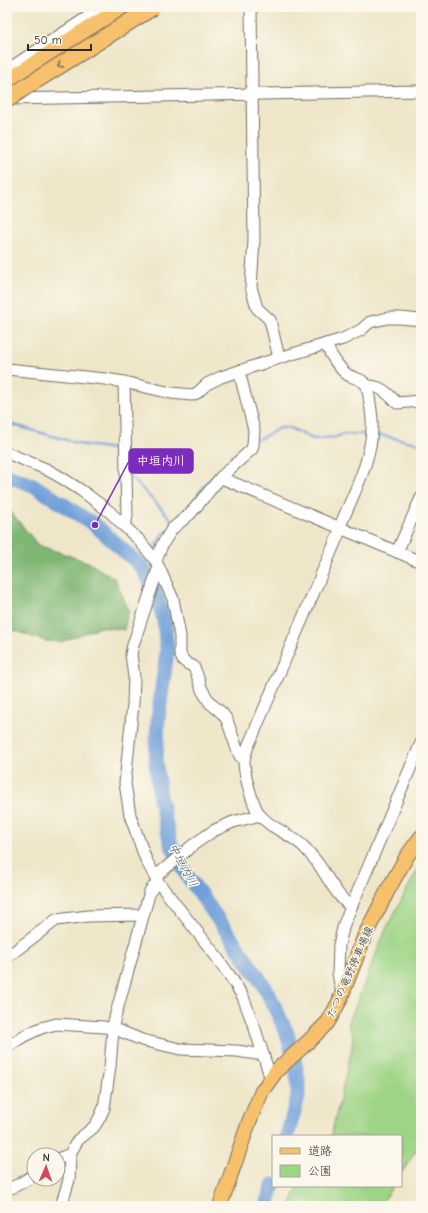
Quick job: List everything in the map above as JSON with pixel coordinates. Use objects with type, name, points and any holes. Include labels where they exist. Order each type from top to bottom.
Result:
[{"type":"highway","points":[[7,82],[85,31],[125,7]]},
{"type":"highway","points":[[7,100],[33,82],[153,7]]},
{"type":"main road","name":"たつの竜野停車場線","points":[[220,1206],[249,1122],[262,1091],[274,1073],[328,1022],[339,1002],[372,922],[407,856],[421,837]]},
{"type":"street","points":[[7,70],[103,7]]},
{"type":"street","points":[[251,7],[254,240],[251,287],[257,308],[270,320],[279,358]]},
{"type":"street","points":[[7,100],[421,91]]},
{"type":"street","points":[[7,369],[66,374],[124,382],[171,393],[192,395],[207,384],[222,377],[342,339],[361,330],[370,322],[388,318],[421,320]]},
{"type":"street","points":[[326,344],[342,370],[349,376],[364,381],[367,386],[372,419],[369,453],[341,524],[339,533],[244,759],[246,775],[256,808],[260,815],[266,821],[304,847],[319,864],[339,894],[347,904],[351,906]]},
{"type":"street","points":[[239,372],[254,430],[252,449],[221,476],[190,514],[172,529],[162,545],[139,628],[132,645],[131,654],[134,677],[133,704],[125,783],[130,815],[146,860],[157,878],[232,979],[249,1010],[269,1073],[274,1073]]},
{"type":"street","points":[[123,525],[127,516],[124,382]]},
{"type":"street","points":[[367,386],[374,385],[382,389],[397,403],[421,401]]},
{"type":"street","points":[[7,453],[46,469],[62,478],[104,508],[138,539],[157,567],[173,599],[180,636],[180,654],[183,660],[193,666],[202,690],[210,703],[222,713],[227,720],[240,756],[244,759]]},
{"type":"street","points":[[221,476],[224,479],[421,562]]},
{"type":"street","points":[[397,552],[421,498]]},
{"type":"street","points":[[342,994],[338,973],[339,945],[344,924],[421,743]]},
{"type":"street","points":[[61,1206],[68,1180],[70,1155],[72,1150],[78,1140],[94,1127],[104,1108],[110,1067],[113,1029],[150,891],[157,878],[193,845],[213,831],[233,822],[260,815]]},
{"type":"street","points":[[7,957],[56,920],[88,916],[143,915]]},
{"type":"street","points":[[7,1047],[24,1036],[41,1028],[56,1024],[104,1027],[142,1040],[180,1049],[237,1051],[262,1054]]},
{"type":"street","points":[[66,1156],[70,1155]]},
{"type":"street","points":[[7,1190],[26,1180]]},
{"type":"green space","points":[[7,507],[38,545],[88,562],[115,579],[129,610],[124,630],[100,627],[61,642],[45,641],[13,630],[7,631]]},
{"type":"green space","points":[[421,863],[421,1142],[402,1172],[402,1135],[331,1135],[352,1048],[353,1035],[348,1025],[386,929]]},
{"type":"green space","points":[[298,1187],[392,1187],[380,1206],[290,1206]]},
{"type":"waterway","points":[[7,423],[84,445],[107,448],[122,453]]},
{"type":"waterway","points":[[257,440],[280,428],[290,428],[313,439],[336,437],[344,434],[368,434]]},
{"type":"waterway","points":[[375,434],[421,444]]},
{"type":"waterway","points":[[225,466],[242,449],[249,445]]},
{"type":"waterway","points":[[179,516],[193,502],[204,486],[217,474]]},
{"type":"waterway","name":"中垣内川","points":[[7,476],[33,485],[95,525],[143,568],[154,590],[164,620],[167,651],[158,719],[156,762],[160,800],[171,844],[186,874],[266,989],[287,1033],[298,1079],[298,1097],[287,1135]]},
{"type":"waterway","points":[[130,476],[174,522]]},
{"type":"waterway","points":[[152,551],[164,532]]},
{"type":"waterway","points":[[143,568],[149,557]]},
{"type":"waterway","name":"中垣内川","points":[[267,1206],[272,1187]]},
{"type":"place","name":"中垣内川","points":[[95,525]]}]
